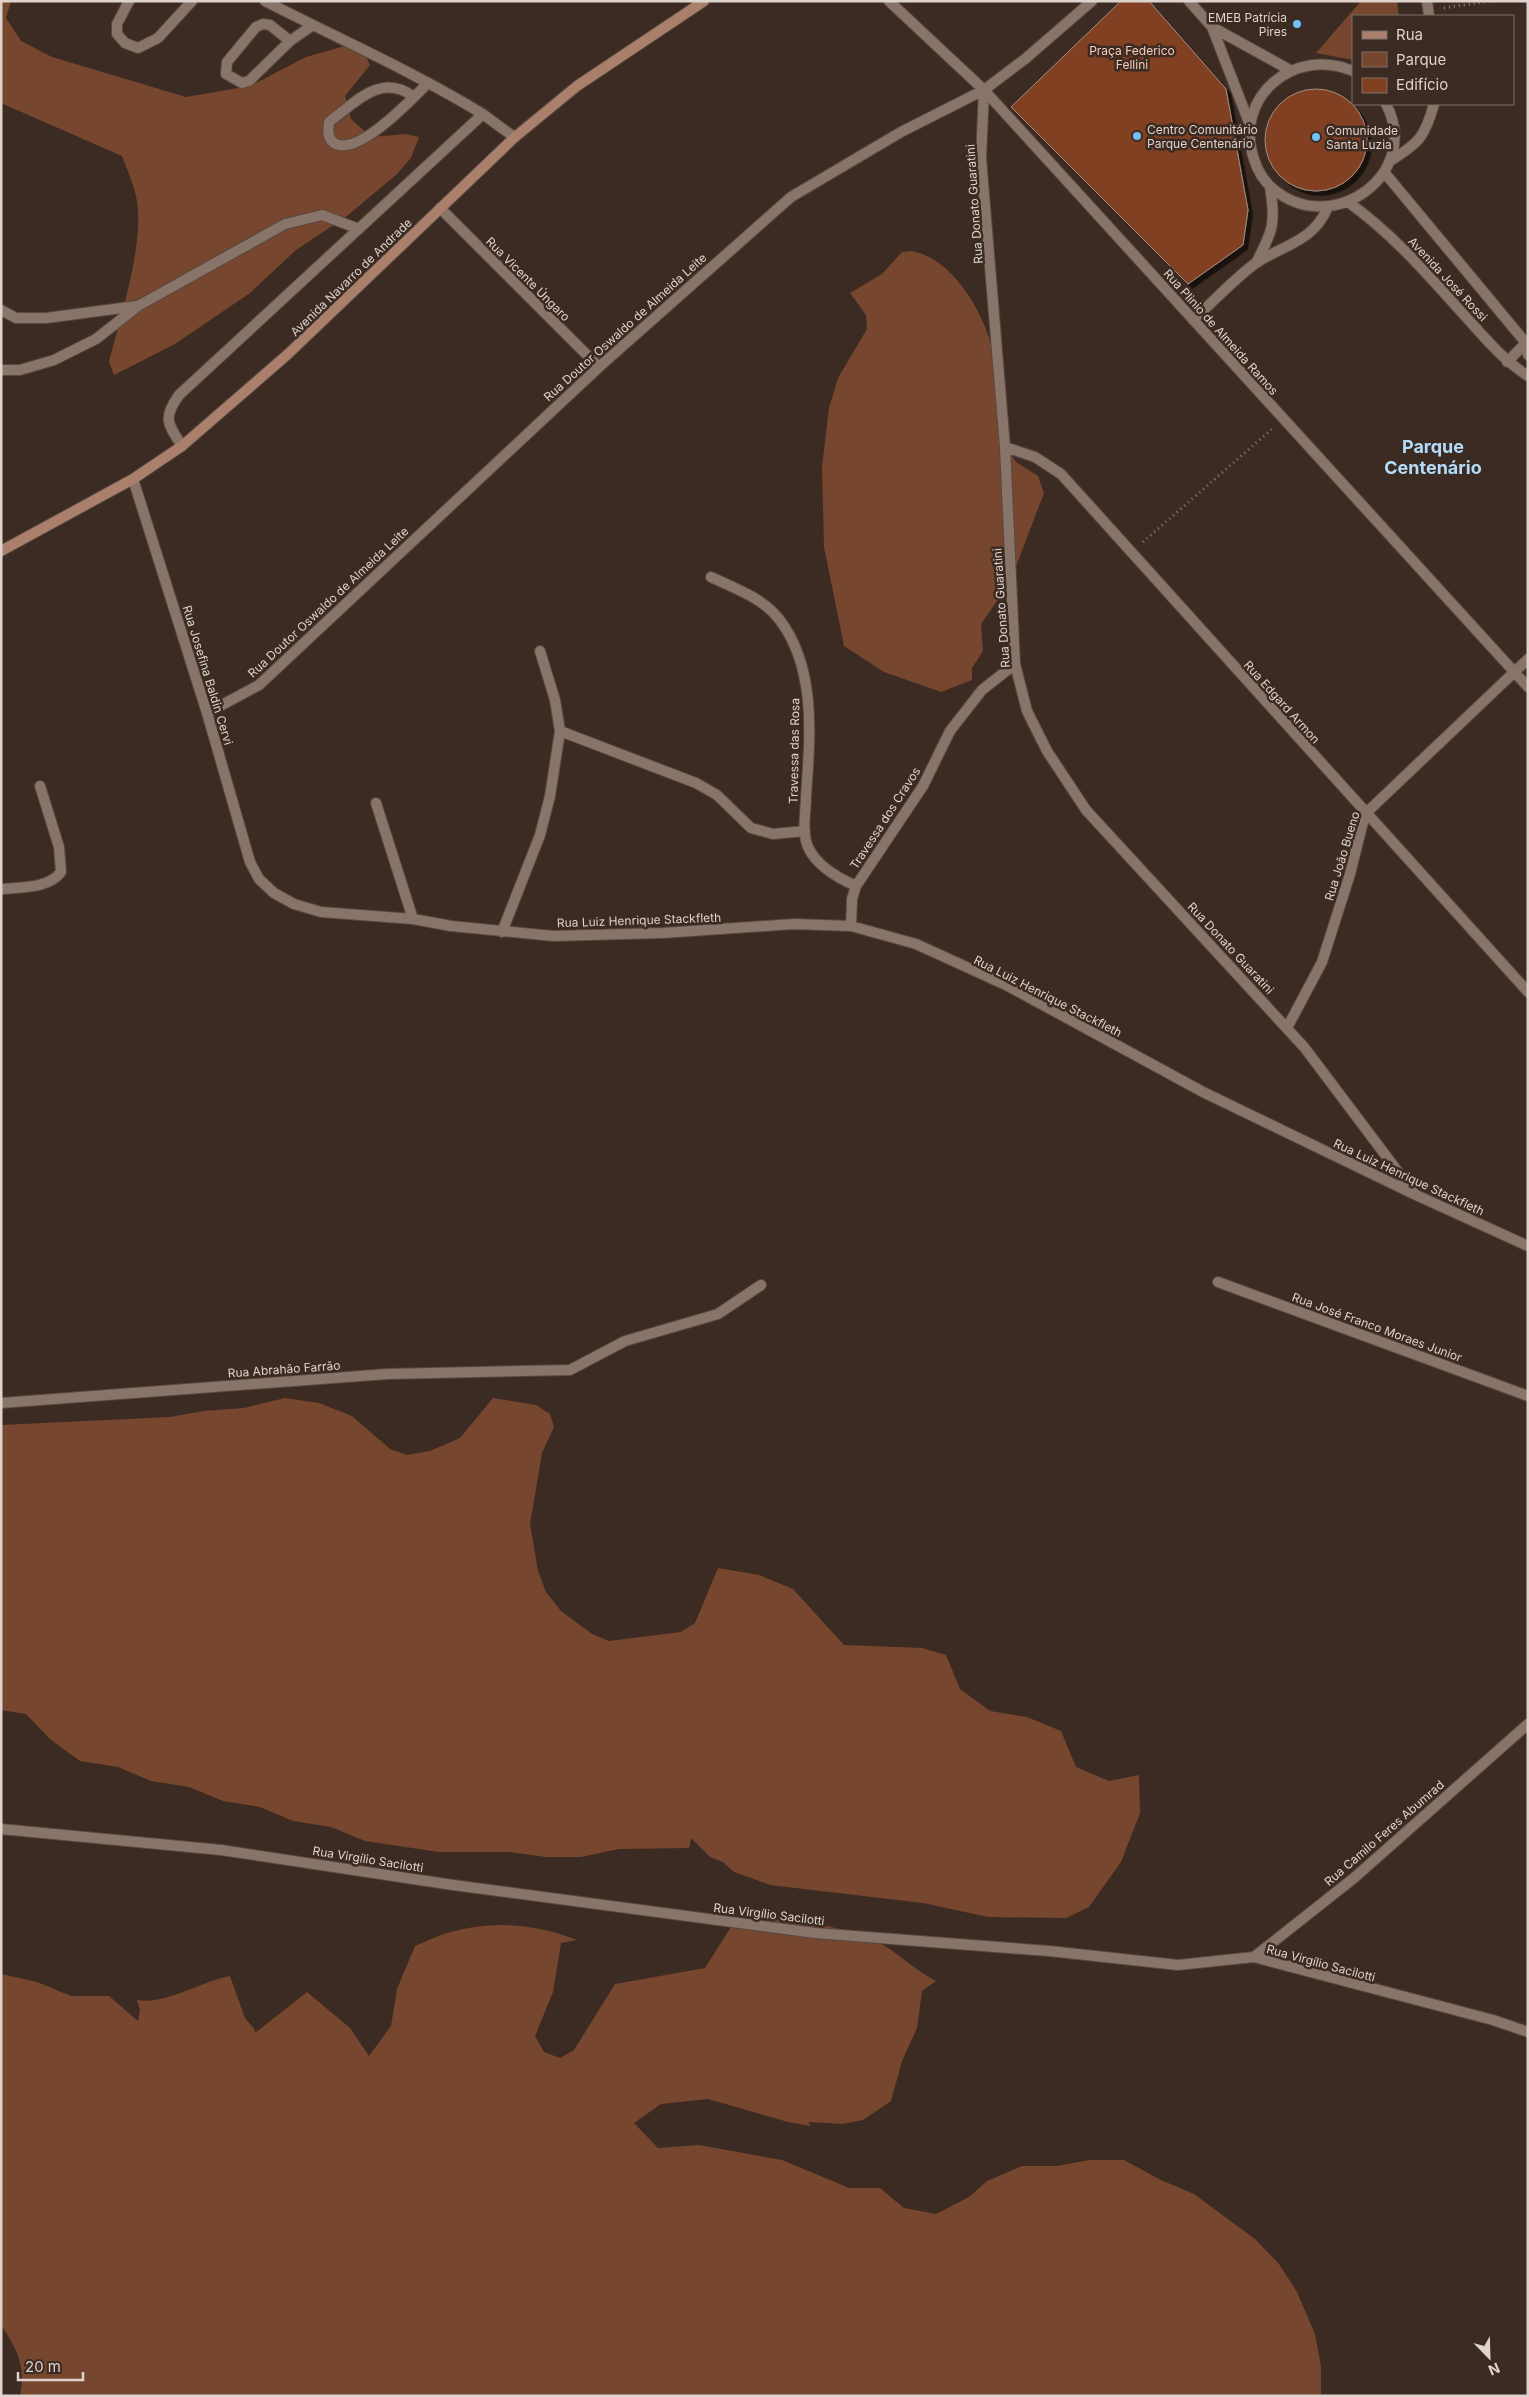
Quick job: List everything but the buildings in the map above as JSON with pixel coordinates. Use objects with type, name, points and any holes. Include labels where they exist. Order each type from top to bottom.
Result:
[{"type":"street","points":[[129,1],[117,24],[117,34],[126,43],[138,48],[158,38],[192,1]]},
{"type":"street","points":[[265,1],[428,83],[483,114],[496,126],[516,137]]},
{"type":"street","name":"Avenida Navarro de Andrade","points":[[1,551],[133,479],[182,446],[288,354],[516,137],[577,86],[704,1]]},
{"type":"street","name":"Rua Plinio de Almeida Ramos","points":[[889,1],[984,90],[1528,687]]},
{"type":"street","name":"Rua Doutor Oswaldo de Almeida Leite","points":[[207,713],[259,685],[599,367],[791,197],[901,132],[984,90],[1025,59],[1092,1]]},
{"type":"street","points":[[1189,1],[1212,28],[1250,126]]},
{"type":"street","points":[[290,41],[270,25],[263,24],[256,27],[228,62],[226,74],[242,82],[248,81],[290,41],[312,25]]},
{"type":"street","points":[[1212,28],[1290,70]]},
{"type":"street","points":[[1352,71],[1338,65],[1314,63],[1290,70],[1266,90],[1257,103],[1250,126],[1250,148],[1257,169],[1270,187],[1287,199],[1307,206],[1328,207],[1348,202],[1368,190],[1384,172],[1390,161],[1394,136],[1391,112],[1387,105]]},
{"type":"street","points":[[414,97],[402,88],[387,86],[368,92],[329,122],[328,133],[336,144],[342,146],[353,144],[389,120],[414,97],[428,83]]},
{"type":"street","name":"Rua Donato Guaratini","points":[[984,90],[981,158],[1005,447],[1015,664],[1027,710],[1047,751],[1086,810],[1304,1047],[1416,1195]]},
{"type":"street","points":[[1390,161],[1410,148],[1428,128],[1434,105]]},
{"type":"street","points":[[182,446],[168,424],[168,411],[179,396],[483,114]]},
{"type":"street","name":"Avenida José Rossi","points":[[1384,172],[1527,342],[1528,355]]},
{"type":"street","points":[[1256,263],[1271,235],[1274,210],[1270,187]]},
{"type":"street","name":"Avenida José Rossi","points":[[1348,202],[1372,219],[1408,254],[1507,362],[1528,376]]},
{"type":"street","points":[[1193,320],[1256,263],[1308,235],[1322,221],[1328,207]]},
{"type":"street","name":"Rua Vicente Úngaro","points":[[440,208],[599,367]]},
{"type":"street","points":[[1,370],[20,370],[54,360],[96,339],[138,306],[285,224],[322,216],[359,229]]},
{"type":"street","points":[[1,310],[16,318],[46,318],[138,306]]},
{"type":"street","points":[[1507,362],[1527,342]]},
{"type":"street","name":"Rua Edgard Armon","points":[[1005,447],[1035,456],[1061,474],[1365,814],[1528,992]]},
{"type":"street","name":"Rua Josefina Baldin Cervi","points":[[133,479],[207,713],[250,862],[259,879]]},
{"type":"street","name":"Travessa das Rosa","points":[[712,577],[751,596],[769,609],[778,618],[793,645],[808,689],[809,744],[805,831],[808,848],[816,859],[839,878],[856,886]]},
{"type":"street","points":[[502,932],[540,835],[550,796],[560,731],[554,692],[540,651]]},
{"type":"street","name":"Rua João Bueno","points":[[1287,1028],[1322,962],[1350,874],[1365,814],[1528,659]]},
{"type":"street","name":"Travessa dos Cravos","points":[[851,926],[852,899],[856,886],[923,786],[950,731],[982,690],[1015,664]]},
{"type":"street","points":[[560,731],[696,783],[717,795],[752,828],[773,834],[805,831]]},
{"type":"street","points":[[1,889],[43,884],[55,879],[60,872],[59,847],[40,786]]},
{"type":"street","points":[[376,803],[413,919]]},
{"type":"street","name":"Rua Luiz Henrique Stackfleth","points":[[259,879],[274,893],[294,904],[321,912],[413,919],[502,932],[553,936],[600,936],[794,924],[851,926],[916,944],[1008,986],[1203,1092],[1416,1195],[1528,1246]]},
{"type":"street","name":"Rua José Franco Moraes Junior","points":[[1218,1282],[1528,1396]]},
{"type":"street","name":"Rua Abrahão Farrão","points":[[1,1403],[388,1374],[570,1370],[625,1340],[718,1314],[761,1285]]},
{"type":"street","name":"Rua Camilo Feres Abumrad","points":[[1254,1957],[1354,1878],[1528,1724]]},
{"type":"street","name":"Rua Virgílio Sacilotti","points":[[1,1829],[221,1850],[453,1885],[815,1933],[1049,1951],[1178,1965],[1254,1957],[1493,2020],[1528,2032]]},
{"type":"path","points":[[1428,9],[1490,1]]},
{"type":"path","points":[[1131,552],[1284,419]]},
{"type":"green space","points":[[1,1],[11,1],[6,18],[21,41],[52,57],[186,97],[250,86],[306,57],[352,44],[364,52],[370,65],[345,96],[351,119],[371,137],[406,134],[419,137],[411,158],[397,174],[347,216],[296,250],[250,293],[175,344],[114,375],[109,362],[125,302],[138,234],[138,214],[133,186],[122,156],[1,103]]},
{"type":"green space","points":[[1361,1],[1397,1],[1399,15],[1352,15],[1352,60],[1316,53]]},
{"type":"green space","points":[[910,251],[925,255],[939,263],[964,289],[974,304],[989,336],[996,363],[1007,449],[1016,462],[1038,476],[1044,493],[1010,582],[981,624],[983,651],[972,668],[972,680],[941,692],[884,672],[844,646],[824,547],[822,467],[829,408],[838,378],[867,329],[866,315],[850,293],[882,274],[902,252]]},
{"type":"green space","points":[[285,1398],[319,1403],[352,1416],[390,1449],[407,1455],[430,1451],[460,1438],[493,1398],[536,1405],[550,1414],[554,1427],[542,1453],[530,1524],[538,1571],[546,1592],[561,1611],[592,1634],[609,1641],[681,1632],[695,1623],[718,1568],[759,1575],[793,1589],[844,1645],[922,1648],[946,1655],[960,1689],[990,1711],[1027,1717],[1061,1731],[1076,1767],[1109,1781],[1139,1775],[1140,1813],[1121,1862],[1089,1907],[1066,1918],[988,1917],[923,1903],[770,1885],[734,1872],[723,1862],[710,1857],[691,1838],[689,1848],[619,1849],[581,1857],[546,1857],[509,1852],[439,1852],[365,1841],[331,1827],[293,1821],[260,1807],[223,1801],[189,1787],[151,1781],[118,1767],[80,1761],[50,1739],[26,1714],[1,1710],[1,1425],[170,1417],[203,1411],[244,1408]]},
{"type":"green space","points":[[792,1919],[842,1929],[866,1937],[888,1948],[923,1974],[936,1981],[922,1991],[917,2028],[902,2061],[891,2101],[863,2120],[842,2124],[808,2122],[811,2126],[788,2122],[708,2099],[661,2104],[634,2123],[658,2148],[699,2145],[782,2160],[849,2188],[880,2188],[904,2208],[936,2214],[969,2197],[987,2181],[1022,2166],[1057,2166],[1089,2160],[1124,2160],[1161,2180],[1194,2194],[1255,2239],[1279,2264],[1297,2292],[1315,2334],[1321,2366],[1321,2396],[20,2396],[22,2376],[19,2358],[12,2342],[1,2325],[1,1974],[37,1982],[71,1996],[109,1996],[138,2021],[140,2010],[137,2000],[148,2001],[172,1996],[230,1976],[245,2018],[255,2030],[255,2033],[307,1992],[350,2028],[369,2056],[391,2026],[397,1989],[415,1946],[442,1935],[467,1928],[499,1925],[531,1927],[577,1940],[561,1943],[553,1992],[535,2036],[544,2052],[560,2058],[574,2050],[615,1984],[705,1968],[731,1927],[744,1920]]},
{"type":"place","name":"EMEB Patrícia Pires","points":[[1297,24]]},
{"type":"place","name":"Centro Comunitário Parque Centenário","points":[[1137,136]]},
{"type":"place","name":"Comunidade Santa Luzia","points":[[1316,137]]},
{"type":"district","name":"Parque Centenário","points":[[1433,456]]},
{"type":"park label","name":"Praça Federico Fellini","points":[[1132,57]]}]
